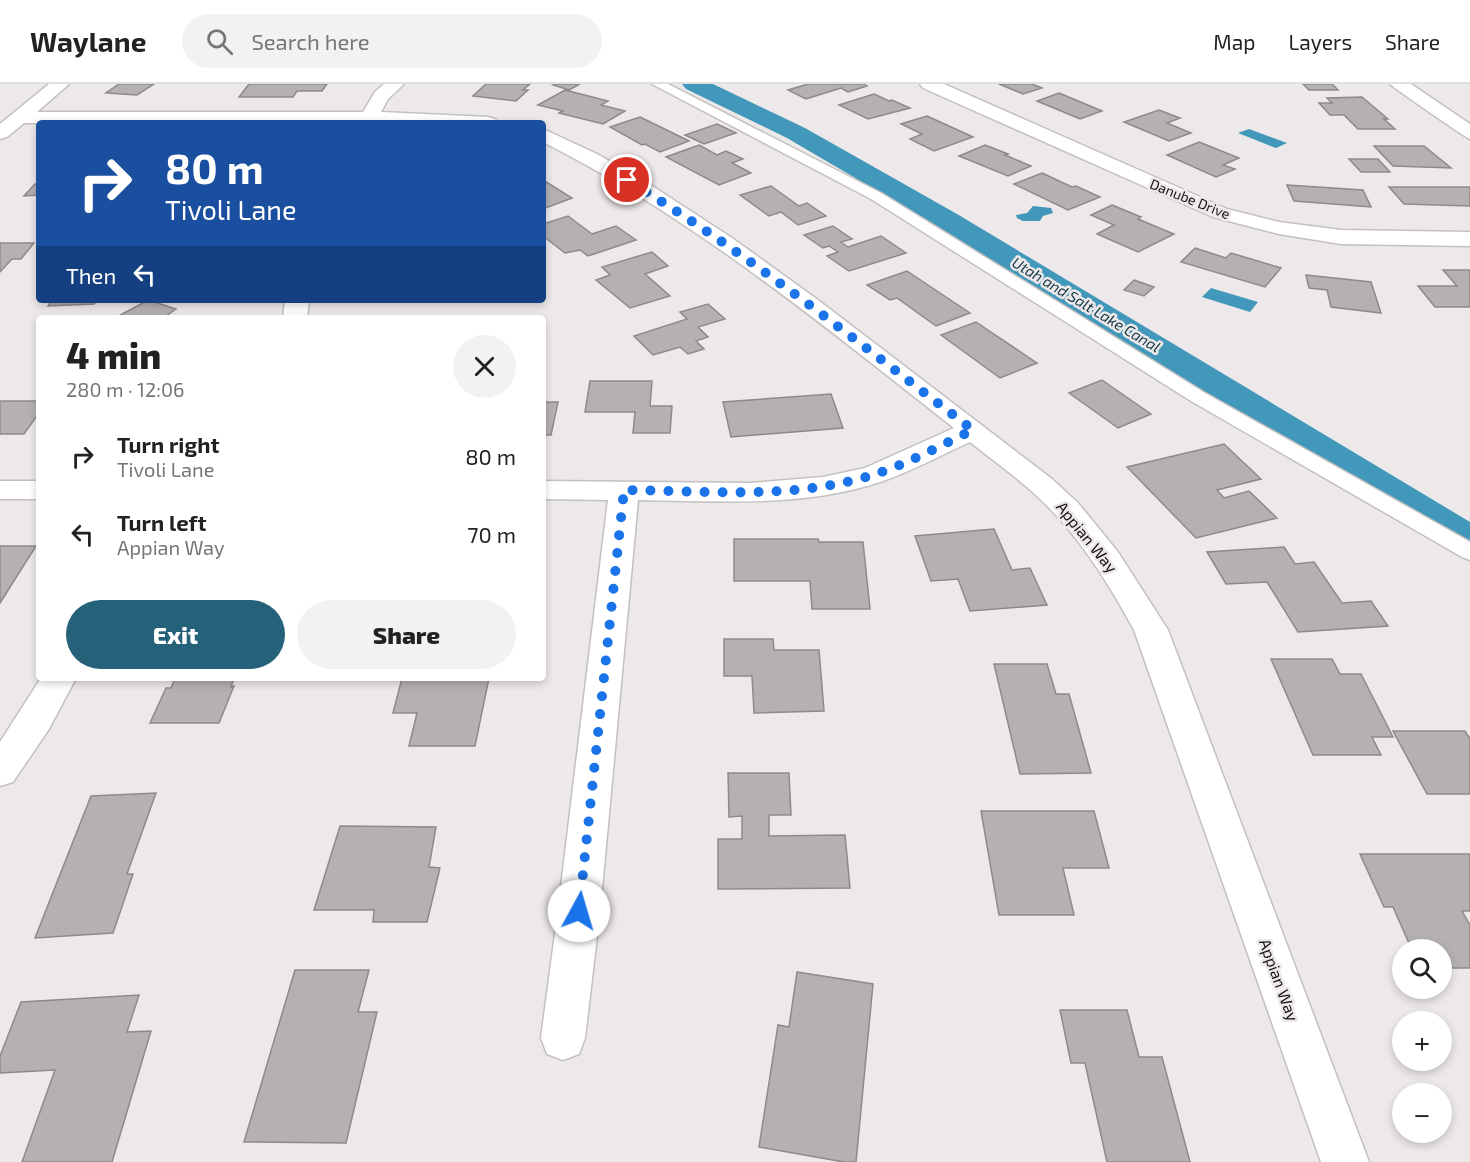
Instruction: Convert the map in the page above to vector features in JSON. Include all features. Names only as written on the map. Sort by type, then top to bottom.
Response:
[{"type":"street","points":[[0,133],[60,84]]},
{"type":"street","points":[[369,117],[381,96],[394,84]]},
{"type":"street","name":"Danube Drive","points":[[929,84],[1190,202],[1230,216],[1279,228],[1341,237],[1470,239]]},
{"type":"street","points":[[1399,84],[1448,115],[1470,133]]},
{"type":"street","points":[[17,117],[369,117],[461,120]]},
{"type":"street","name":"Appian Way","points":[[546,136],[575,150],[693,221],[768,274],[973,430],[1052,494],[1092,537],[1127,586],[1150,630],[1345,1162]]},
{"type":"street","points":[[546,490],[751,492],[823,486],[873,474],[973,430]]},
{"type":"street","points":[[0,490],[36,490]]},
{"type":"street","points":[[563,1038],[579,911],[624,490]]},
{"type":"street","points":[[0,771],[36,719],[57,681]]},
{"type":"lane","points":[[658,84],[876,196],[1198,397],[1470,552]]},
{"type":"water","points":[[1249,129],[1287,143],[1276,148],[1238,133]]},
{"type":"water","points":[[1033,206],[1051,208],[1053,213],[1043,216],[1040,221],[1023,221],[1017,218],[1016,215],[1027,213]]},
{"type":"water","points":[[1211,288],[1258,302],[1250,312],[1202,297]]},
{"type":"building","points":[[119,84],[154,84],[137,95],[106,93]]},
{"type":"building","points":[[249,84],[327,84],[322,91],[297,91],[293,97],[239,97]]},
{"type":"building","points":[[486,84],[530,84],[523,90],[528,90],[516,101],[473,96]]},
{"type":"building","points":[[580,84],[569,90],[553,85]]},
{"type":"building","points":[[808,84],[864,84],[867,86],[848,92],[841,88],[806,99],[788,90]]},
{"type":"building","points":[[999,84],[1032,84],[1042,88],[1023,94]]},
{"type":"building","points":[[1303,84],[1332,84],[1338,90],[1309,90]]},
{"type":"building","points":[[565,90],[608,101],[601,105],[625,111],[603,124],[538,105]]},
{"type":"building","points":[[1059,93],[1102,111],[1080,119],[1037,101]]},
{"type":"building","points":[[874,94],[910,108],[868,119],[839,105]]},
{"type":"building","points":[[1362,97],[1388,119],[1384,119],[1395,129],[1358,129],[1344,115],[1330,115],[1319,103],[1332,103],[1327,98]]},
{"type":"building","points":[[1159,110],[1180,118],[1167,123],[1191,133],[1169,141],[1124,122]]},
{"type":"building","points":[[927,116],[973,137],[934,151],[910,139],[922,134],[901,124]]},
{"type":"building","points":[[640,117],[689,141],[660,152],[610,127]]},
{"type":"building","points":[[717,124],[736,133],[704,144],[685,135]]},
{"type":"building","points":[[1199,142],[1239,158],[1223,165],[1235,169],[1216,177],[1167,155]]},
{"type":"building","points":[[699,145],[717,155],[726,151],[743,159],[732,163],[751,173],[719,185],[666,157]]},
{"type":"building","points":[[985,145],[1031,166],[1008,176],[959,156]]},
{"type":"building","points":[[1374,146],[1424,146],[1451,168],[1393,166]]},
{"type":"building","points":[[1349,159],[1378,159],[1390,172],[1361,172]]},
{"type":"building","points":[[1042,173],[1100,197],[1068,210],[1014,184]]},
{"type":"building","points":[[546,182],[572,198],[546,208]]},
{"type":"building","points":[[35,184],[36,184],[36,195],[24,196]]},
{"type":"building","points":[[1287,185],[1363,190],[1371,207],[1294,201]]},
{"type":"building","points":[[771,186],[799,206],[807,203],[826,216],[798,225],[781,212],[769,216],[740,195]]},
{"type":"building","points":[[1389,187],[1470,187],[1470,206],[1404,204]]},
{"type":"building","points":[[1112,205],[1174,234],[1138,252],[1097,234],[1114,225],[1091,215]]},
{"type":"building","points":[[568,216],[592,234],[616,226],[636,240],[588,256],[580,250],[565,253],[546,238],[546,223]]},
{"type":"building","points":[[833,226],[852,239],[841,242],[848,247],[881,236],[906,253],[849,271],[827,256],[838,252],[829,246],[823,248],[804,235]]},
{"type":"building","points":[[0,243],[34,243],[21,259],[12,259],[0,272]]},
{"type":"building","points":[[1195,248],[1226,258],[1231,253],[1281,268],[1265,287],[1181,262]]},
{"type":"building","points":[[652,252],[668,266],[645,274],[670,296],[630,308],[596,280],[610,275],[602,267]]},
{"type":"building","points":[[1443,270],[1470,270],[1470,307],[1435,307],[1418,286],[1457,286]]},
{"type":"building","points":[[907,271],[970,313],[936,326],[897,298],[890,300],[867,285]]},
{"type":"building","points":[[1306,275],[1371,282],[1381,313],[1331,307],[1327,290],[1309,288]]},
{"type":"building","points":[[1134,280],[1154,287],[1144,296],[1124,290]]},
{"type":"building","points":[[50,303],[95,303],[94,304],[48,306]]},
{"type":"building","points":[[142,303],[157,303],[176,309],[167,315],[120,315]]},
{"type":"building","points":[[708,304],[725,319],[698,327],[708,337],[696,341],[704,349],[688,354],[680,347],[653,355],[634,336],[687,319],[680,312]]},
{"type":"building","points":[[976,322],[1037,363],[1000,378],[941,335]]},
{"type":"building","points":[[1102,380],[1151,414],[1118,428],[1069,393]]},
{"type":"building","points":[[590,381],[652,381],[650,406],[672,406],[670,433],[633,433],[635,412],[585,412]]},
{"type":"building","points":[[831,394],[843,428],[731,437],[723,402]]},
{"type":"building","points":[[0,401],[36,401],[36,417],[24,434],[0,434]]},
{"type":"building","points":[[546,402],[558,402],[551,435],[546,435]]},
{"type":"building","points":[[1224,444],[1261,479],[1217,490],[1224,498],[1249,491],[1277,518],[1196,538],[1127,467]]},
{"type":"building","points":[[994,529],[1012,570],[1030,568],[1047,605],[970,611],[958,579],[931,581],[915,536]]},
{"type":"building","points":[[734,539],[818,539],[819,542],[863,542],[870,609],[812,609],[810,581],[734,581]]},
{"type":"building","points":[[0,546],[36,546],[0,603]]},
{"type":"building","points":[[1284,547],[1295,564],[1314,562],[1342,603],[1371,601],[1388,626],[1298,632],[1267,582],[1226,584],[1207,552]]},
{"type":"building","points":[[724,639],[773,639],[774,650],[819,650],[824,711],[754,713],[752,676],[724,676]]},
{"type":"building","points":[[1271,659],[1332,659],[1340,674],[1361,674],[1393,737],[1372,737],[1381,755],[1313,755]]},
{"type":"building","points":[[994,664],[1047,664],[1056,694],[1069,694],[1091,773],[1020,774]]},
{"type":"building","points":[[174,681],[233,681],[231,687],[234,686],[219,723],[150,723],[166,688],[171,688]]},
{"type":"building","points":[[401,681],[488,681],[475,746],[409,746],[417,713],[393,713]]},
{"type":"building","points":[[1393,731],[1465,731],[1470,739],[1470,794],[1427,794]]},
{"type":"building","points":[[728,773],[789,773],[791,815],[769,815],[769,836],[845,835],[850,888],[718,889],[718,839],[742,839],[742,816],[729,817]]},
{"type":"building","points":[[156,793],[127,874],[133,874],[113,933],[35,938],[91,796]]},
{"type":"building","points":[[981,811],[1094,811],[1109,868],[1063,868],[1074,915],[999,915]]},
{"type":"building","points":[[340,826],[436,827],[429,867],[440,868],[427,922],[373,922],[374,910],[314,910]]},
{"type":"building","points":[[1360,854],[1470,854],[1470,911],[1462,911],[1470,925],[1470,968],[1452,968],[1452,939],[1407,939],[1393,907],[1384,907]]},
{"type":"building","points":[[295,970],[369,970],[358,1012],[377,1012],[346,1143],[244,1142]]},
{"type":"building","points":[[797,972],[873,984],[856,1162],[844,1162],[759,1147],[778,1025],[789,1027]]},
{"type":"building","points":[[139,995],[127,1032],[151,1031],[112,1162],[22,1162],[55,1070],[0,1073],[0,1056],[21,1002]]},
{"type":"building","points":[[1060,1010],[1127,1010],[1139,1057],[1162,1057],[1190,1162],[1107,1162],[1085,1063],[1071,1063]]},
{"type":"waterway","name":"Utah and Salt Lake Canal","points":[[694,84],[796,133],[947,220],[1470,541]]},
{"type":"route","points":[[579,911],[624,490],[751,492],[785,491],[823,486],[873,474],[973,430],[739,253],[684,215],[627,180]]}]
